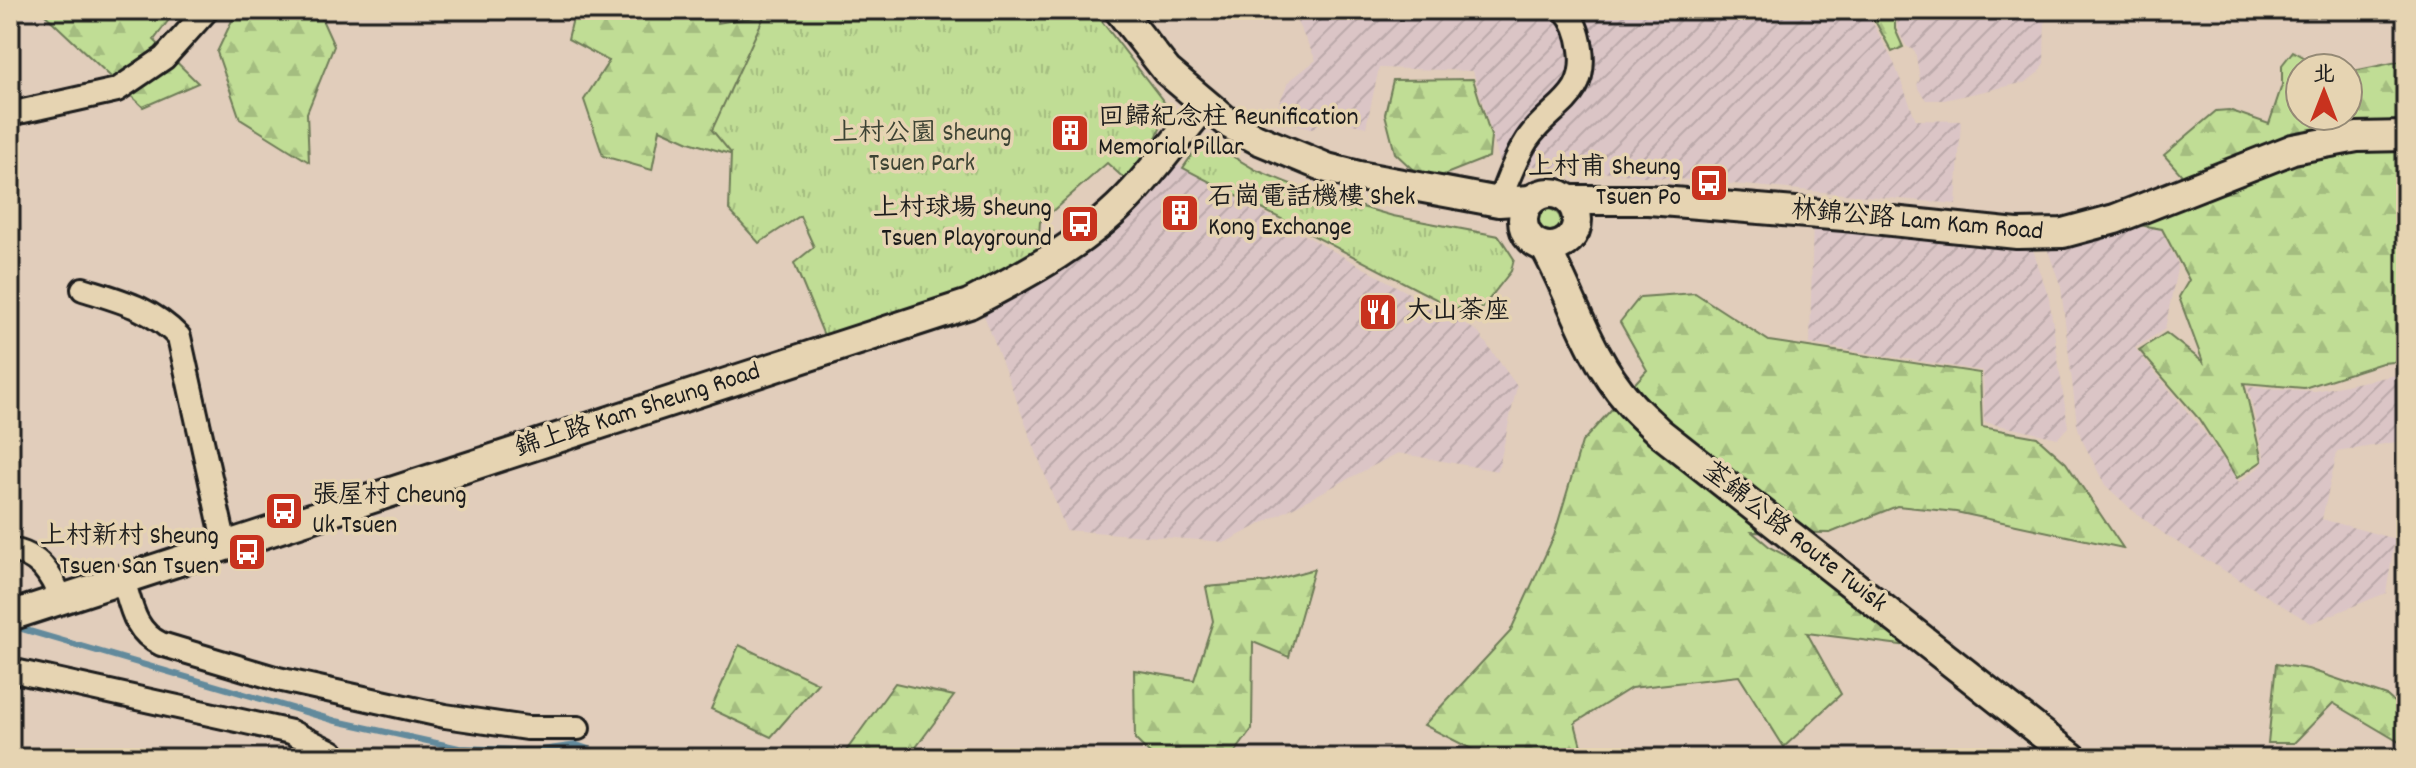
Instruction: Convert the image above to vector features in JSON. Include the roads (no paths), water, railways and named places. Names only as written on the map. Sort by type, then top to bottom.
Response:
[{"type":"main road","points":[[1119,10],[1167,71],[1231,125],[1257,139],[1327,168],[1517,207],[1543,193],[1557,193],[1573,206],[1575,230],[1554,245],[1533,242],[1522,225],[1517,207]]},
{"type":"main road","name":"錦上路 Kam Sheung Road","points":[[36,608],[969,304],[1029,273],[1088,232],[1134,191],[1205,105]]},
{"type":"main road","name":"林錦公路 Lam Kam Road","points":[[1573,206],[1649,200],[2017,234],[2063,233],[2115,219],[2293,149],[2357,137],[2406,136]]},
{"type":"main road","name":"荃錦公路 Route Twisk","points":[[1554,245],[1562,278],[1593,349],[1627,401],[1659,432],[2073,758]]},
{"type":"street","points":[[10,114],[117,90],[164,58],[207,10]]},
{"type":"street","points":[[1517,207],[1508,176],[1526,141],[1574,92],[1580,78],[1582,61],[1579,41],[1574,22],[1565,10]]},
{"type":"street","points":[[83,289],[145,310],[164,321],[179,337],[225,545]]},
{"type":"street","points":[[10,550],[41,564],[53,579],[36,608]]},
{"type":"street","points":[[123,579],[139,628],[161,644],[278,679],[445,716],[527,728],[578,728]]},
{"type":"street","points":[[10,670],[291,732],[332,752],[332,758]]},
{"type":"waterway","points":[[12,626],[336,721],[459,748],[535,751],[577,745],[613,758]]},
{"type":"place","name":"回歸紀念柱 Reunification Memorial Pillar","points":[[1070,133]]},
{"type":"place","name":"上村甫 Sheung Tsuen Po","points":[[1709,183]]},
{"type":"place","name":"石崗電話機樓 Shek Kong Exchange","points":[[1180,213]]},
{"type":"place","name":"上村球場 Sheung Tsuen Playground","points":[[1080,224]]},
{"type":"place","name":"大山荼座","points":[[1378,312]]},
{"type":"place","name":"張屋村 Cheung Uk Tsuen","points":[[284,511]]},
{"type":"place","name":"上村新村 Sheung Tsuen San Tsuen","points":[[247,552]]},
{"type":"park label","name":"上村公園 Sheung Tsuen Park","points":[[922,149]]}]
